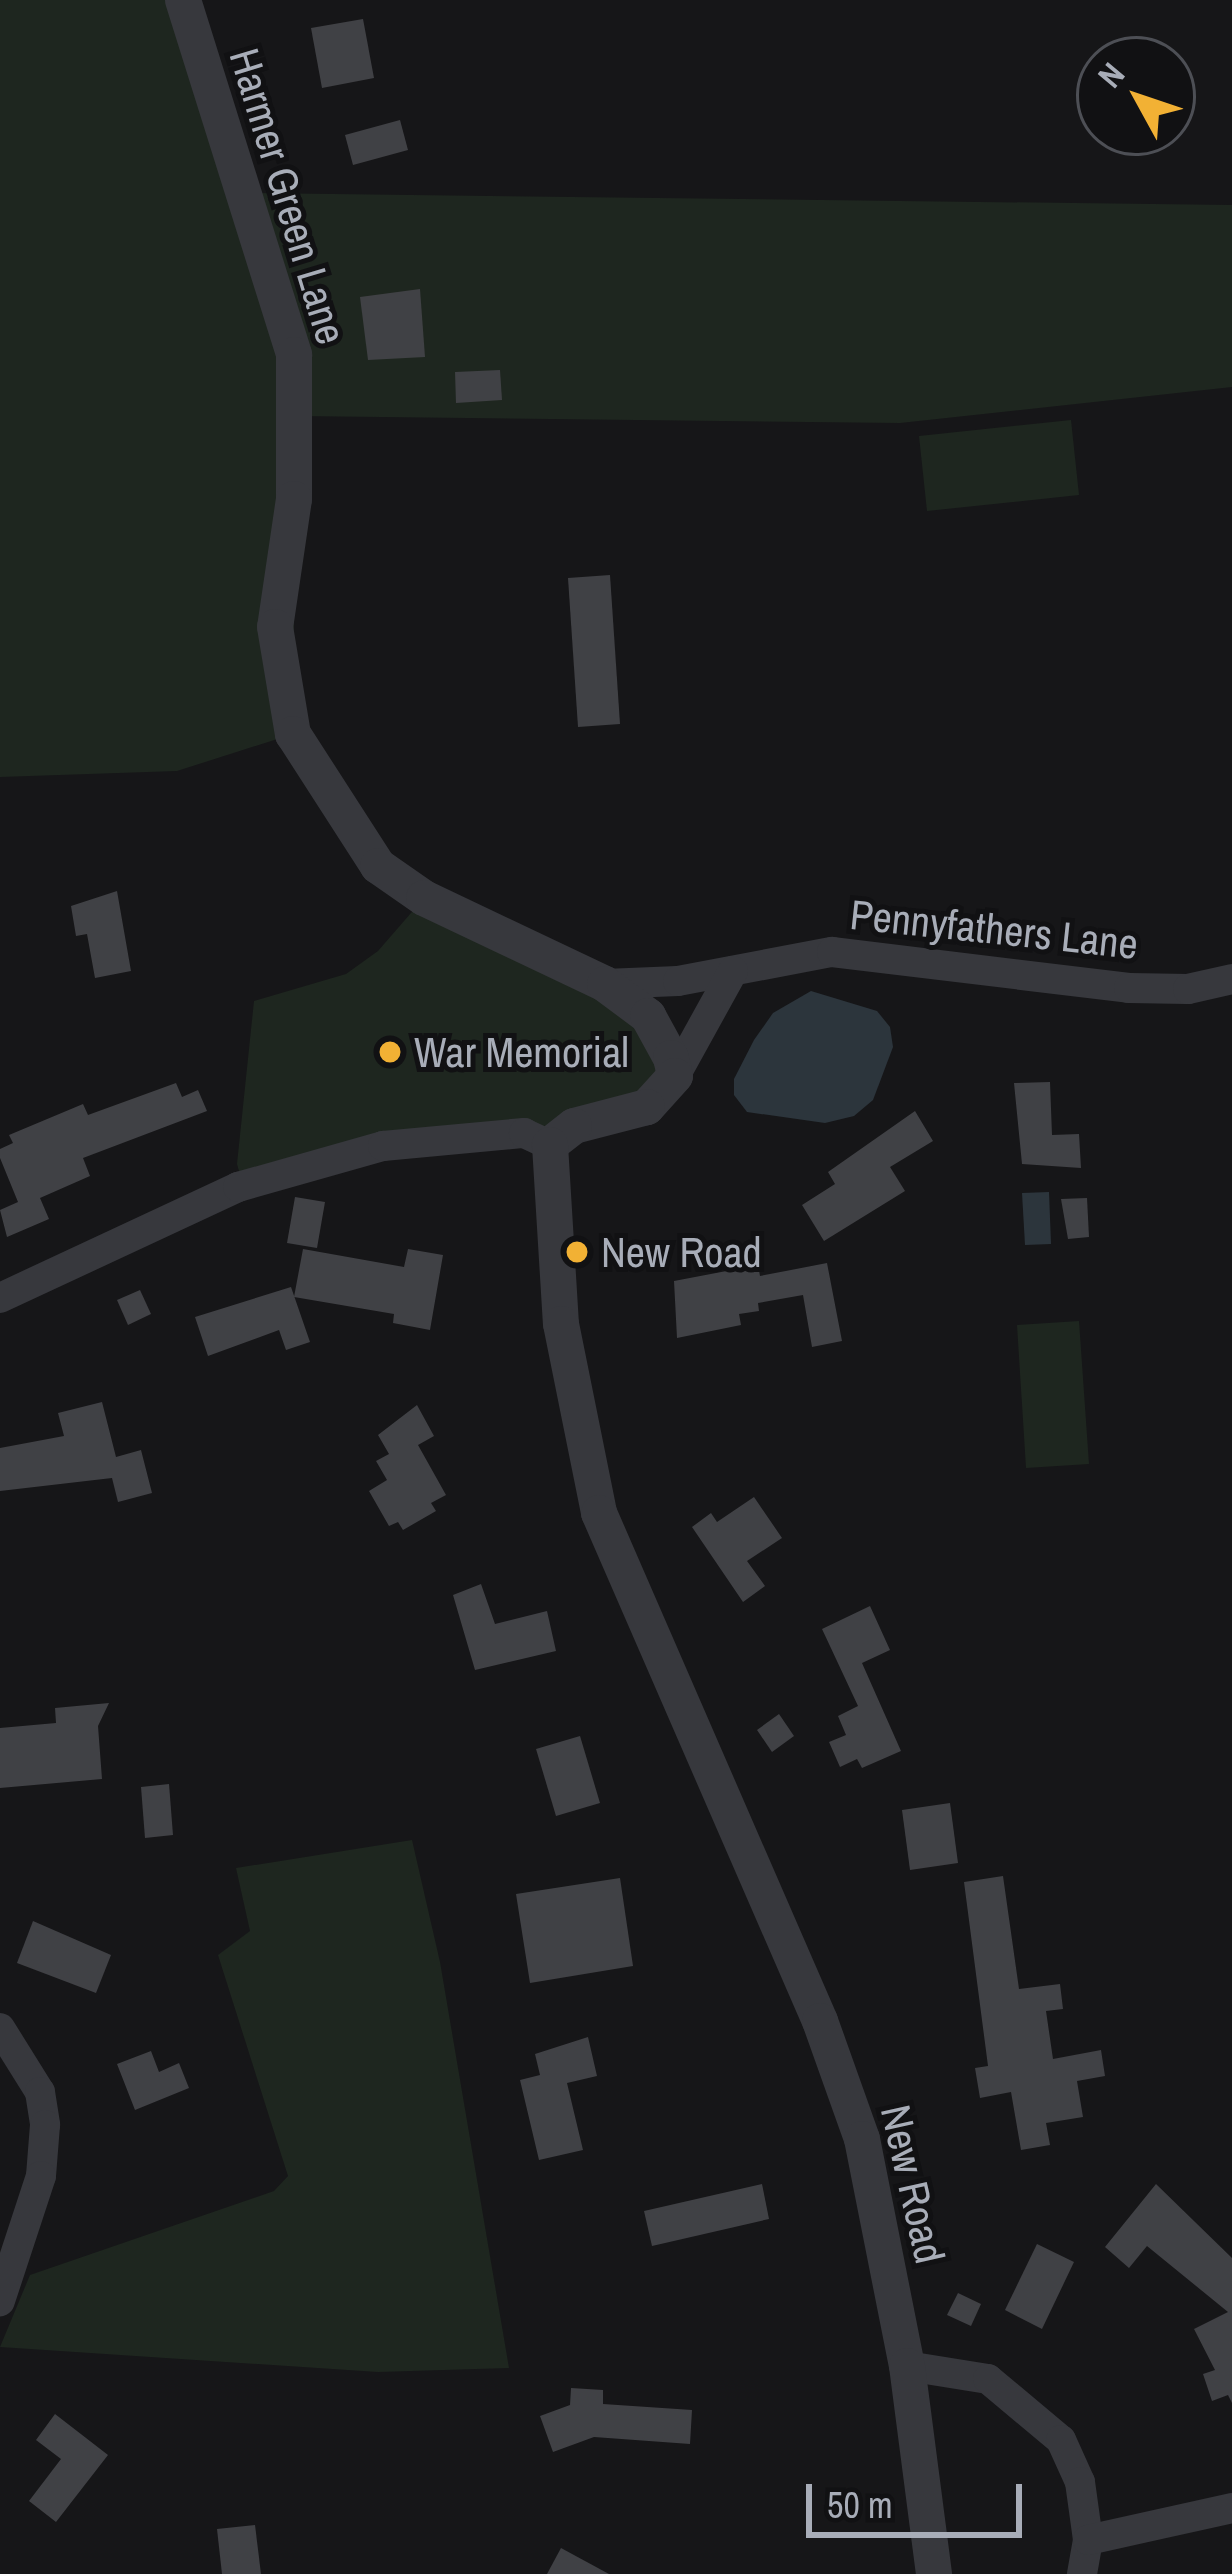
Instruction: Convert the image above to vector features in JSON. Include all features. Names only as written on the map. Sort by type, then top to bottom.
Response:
[{"type":"street","name":"Harmer Green Lane","points":[[183,0],[294,355],[294,499],[275,627],[293,734],[378,866],[424,898],[605,984],[648,1016],[675,1076]]},
{"type":"street","name":"Pennyfathers Lane","points":[[605,984],[733,970],[832,952],[1130,988],[1189,989],[1232,979]]},
{"type":"street","points":[[0,1298],[238,1187],[383,1146],[524,1133],[550,1145],[574,1126],[646,1107],[675,1076],[733,970]]},
{"type":"street","name":"New Road","points":[[550,1145],[561,1324],[599,1513],[820,2020],[862,2139],[907,2366],[934,2574]]},
{"type":"street","points":[[0,2028],[40,2092],[45,2125],[36,2196],[0,2301]]},
{"type":"street","points":[[907,2366],[988,2379],[1061,2440],[1080,2482],[1088,2540],[1082,2574]]},
{"type":"street","points":[[1088,2540],[1232,2508]]},
{"type":"shaded area","points":[[0,0],[183,0],[250,193],[1232,205],[1232,387],[900,423],[296,416],[293,734],[177,771],[0,777]]},
{"type":"shaded area","points":[[1071,420],[1079,495],[927,511],[919,436]]},
{"type":"shaded area","points":[[424,898],[648,1016],[666,1092],[524,1133],[243,1185],[237,1164],[254,1001],[346,974],[378,951]]},
{"type":"shaded area","points":[[811,991],[877,1011],[890,1027],[893,1047],[873,1100],[854,1116],[825,1123],[747,1112],[734,1095],[734,1079],[754,1040],[773,1013]]},
{"type":"shaded area","points":[[1049,1192],[1051,1244],[1025,1245],[1022,1193]]},
{"type":"shaded area","points":[[1079,1321],[1089,1464],[1026,1468],[1017,1325]]},
{"type":"shaded area","points":[[412,1840],[440,1962],[509,2368],[378,2372],[0,2347],[30,2275],[274,2191],[288,2176],[218,1955],[250,1931],[236,1868]]},
{"type":"building","points":[[363,19],[374,78],[322,88],[311,28]]},
{"type":"building","points":[[400,120],[408,150],[353,165],[345,135]]},
{"type":"building","points":[[420,289],[425,357],[368,360],[360,297]]},
{"type":"building","points":[[500,370],[502,400],[456,403],[455,372]]},
{"type":"building","points":[[610,575],[620,724],[578,727],[568,578]]},
{"type":"building","points":[[117,891],[131,971],[95,978],[87,934],[76,936],[71,906]]},
{"type":"building","points":[[1050,1082],[1052,1135],[1079,1134],[1081,1168],[1022,1164],[1014,1083]]},
{"type":"building","points":[[176,1083],[182,1097],[198,1090],[207,1111],[83,1158],[90,1176],[40,1198],[49,1219],[7,1237],[0,1210],[18,1202],[0,1158],[0,1149],[13,1143],[9,1135],[83,1104],[88,1115]]},
{"type":"building","points":[[915,1111],[933,1141],[890,1167],[905,1191],[824,1241],[802,1205],[835,1184],[828,1172]]},
{"type":"building","points":[[295,1197],[325,1202],[317,1248],[287,1243]]},
{"type":"building","points":[[1087,1198],[1089,1237],[1068,1239],[1061,1199]]},
{"type":"building","points":[[303,1249],[404,1267],[408,1249],[443,1255],[430,1330],[393,1323],[394,1314],[294,1297]]},
{"type":"building","points":[[827,1263],[842,1341],[812,1347],[803,1295],[758,1303],[759,1311],[739,1314],[741,1325],[677,1338],[674,1281],[758,1265],[760,1276]]},
{"type":"building","points":[[291,1287],[310,1342],[286,1350],[279,1330],[208,1356],[195,1317]]},
{"type":"building","points":[[140,1290],[151,1314],[128,1325],[117,1300]]},
{"type":"building","points":[[102,1402],[116,1457],[141,1450],[152,1493],[118,1502],[112,1478],[0,1491],[0,1448],[64,1436],[58,1413]]},
{"type":"building","points":[[417,1405],[434,1436],[418,1445],[446,1495],[431,1503],[436,1511],[403,1530],[398,1522],[389,1526],[369,1491],[387,1480],[376,1461],[389,1454],[378,1435]]},
{"type":"building","points":[[754,1497],[782,1538],[747,1561],[765,1586],[743,1602],[692,1527],[711,1513],[717,1522]]},
{"type":"building","points":[[481,1584],[495,1624],[547,1611],[556,1651],[475,1670],[453,1595]]},
{"type":"building","points":[[870,1606],[890,1650],[862,1663],[901,1751],[862,1768],[857,1759],[840,1767],[829,1742],[846,1735],[838,1716],[858,1706],[822,1629]]},
{"type":"building","points":[[109,1703],[98,1726],[102,1779],[0,1788],[0,1728],[56,1723],[55,1708]]},
{"type":"building","points":[[779,1714],[794,1736],[772,1752],[757,1730]]},
{"type":"building","points":[[580,1736],[600,1803],[556,1816],[536,1749]]},
{"type":"building","points":[[169,1784],[173,1835],[145,1838],[141,1787]]},
{"type":"building","points":[[950,1803],[958,1863],[910,1870],[902,1810]]},
{"type":"building","points":[[1003,1876],[1019,1989],[1060,1984],[1063,2009],[1046,2011],[1053,2059],[1101,2050],[1105,2076],[1077,2081],[1083,2117],[1046,2123],[1050,2145],[1021,2150],[1011,2092],[980,2098],[975,2068],[988,2066],[964,1882]]},
{"type":"building","points":[[620,1878],[633,1966],[530,1983],[516,1894]]},
{"type":"building","points":[[33,1921],[111,1955],[96,1993],[17,1963]]},
{"type":"building","points":[[588,2037],[597,2076],[567,2083],[583,2150],[539,2160],[520,2080],[540,2075],[535,2054]]},
{"type":"building","points":[[151,2051],[159,2072],[179,2063],[189,2088],[135,2110],[117,2064]]},
{"type":"building","points":[[762,2184],[769,2219],[652,2246],[644,2211]]},
{"type":"building","points":[[1156,2184],[1232,2258],[1232,2403],[1228,2395],[1212,2401],[1203,2374],[1215,2370],[1194,2329],[1228,2312],[1147,2246],[1129,2268],[1105,2247]]},
{"type":"building","points":[[1037,2244],[1074,2262],[1042,2329],[1005,2310]]},
{"type":"building","points":[[958,2293],[981,2304],[971,2326],[947,2315]]},
{"type":"building","points":[[571,2388],[603,2390],[603,2404],[692,2410],[690,2444],[594,2437],[553,2452],[540,2416],[570,2405]]},
{"type":"building","points":[[55,2414],[108,2455],[56,2522],[29,2501],[61,2459],[36,2440]]},
{"type":"building","points":[[255,2525],[261,2574],[222,2574],[217,2529]]},
{"type":"building","points":[[561,2548],[609,2574],[547,2574]]},
{"type":"place","name":"War Memorial","points":[[390,1052]]},
{"type":"place","name":"New Road","points":[[577,1252]]}]
